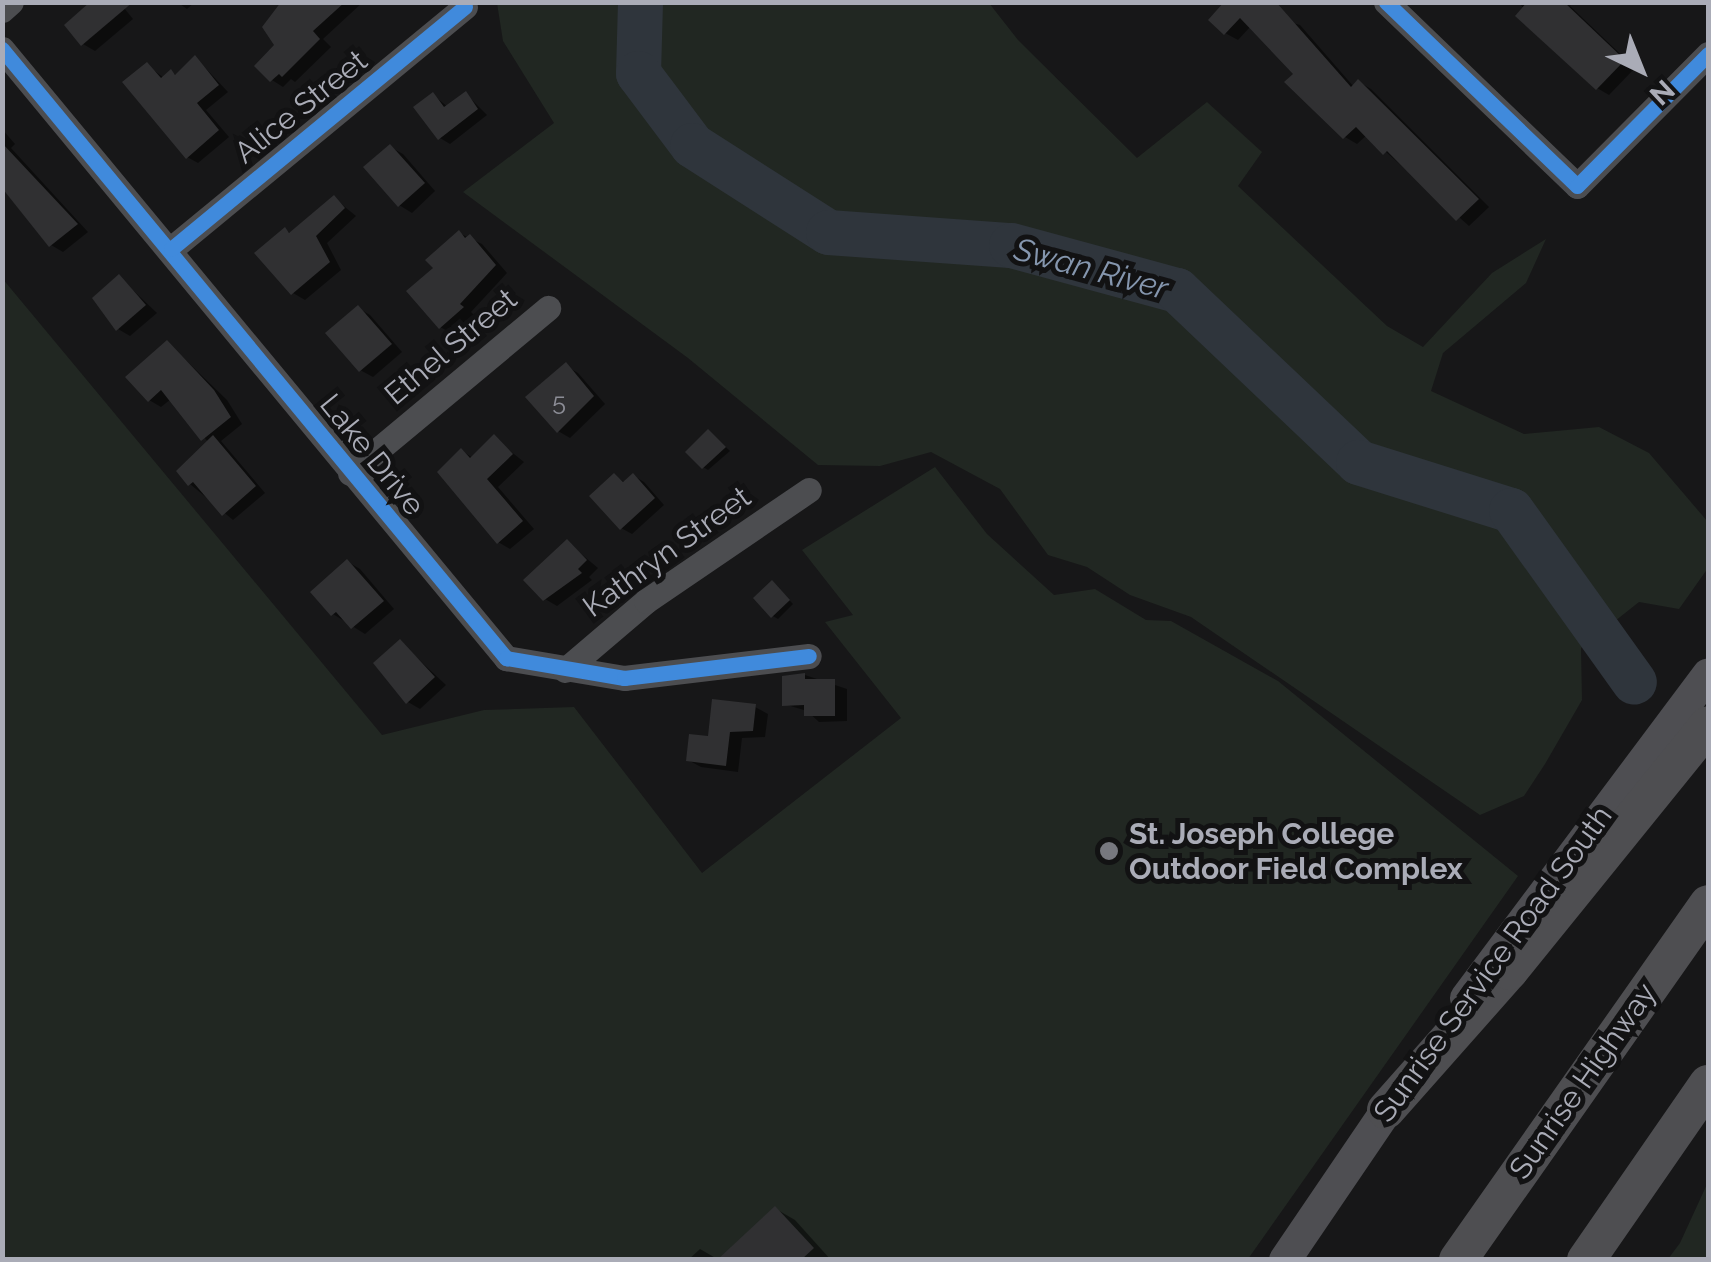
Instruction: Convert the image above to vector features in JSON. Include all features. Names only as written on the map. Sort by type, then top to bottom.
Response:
[{"type":"highway","points":[[1386,1110],[1510,970],[1708,726]]},
{"type":"highway","name":"Sunrise Highway","points":[[1458,1260],[1708,904]]},
{"type":"highway","points":[[1586,1260],[1708,1084]]},
{"type":"main road","name":"Sunrise Service Road South","points":[[1285,1260],[1552,877],[1708,674]]},
{"type":"street","points":[[2,10],[11,2]]},
{"type":"street","points":[[1386,2],[1577,186],[1708,54]]},
{"type":"street","name":"Alice Street","points":[[171,248],[465,8]]},
{"type":"street","name":"Lake Drive","points":[[2,49],[171,248],[350,474],[506,658],[624,678],[809,656]]},
{"type":"street","name":"Ethel Street","points":[[350,474],[548,308]]},
{"type":"street","name":"Kathryn Street","points":[[565,670],[646,601],[810,490]]},
{"type":"shaded area","points":[[497,3],[989,3],[1018,40],[1137,158],[1207,102],[1262,152],[1238,186],[1387,326],[1423,347],[1492,273],[1546,239],[1526,283],[1443,353],[1431,391],[1524,434],[1599,427],[1649,453],[1708,522],[1708,568],[1679,609],[1639,602],[1581,648],[1582,700],[1545,764],[1524,796],[1480,815],[1191,617],[1130,595],[1087,567],[1048,555],[1000,489],[931,452],[880,466],[818,465],[688,358],[463,192],[554,123],[503,41]]},
{"type":"shaded area","name":"St. Joseph College Outdoor Field Complex","points":[[2,278],[382,735],[484,710],[574,707],[702,873],[901,718],[825,622],[853,615],[802,550],[935,467],[987,534],[1054,595],[1095,589],[1146,620],[1171,621],[1278,681],[1518,876],[1248,1259],[3,1259]]},
{"type":"shaded area","points":[[1708,1182],[1708,1259],[1668,1259],[1680,1243]]},
{"type":"building","points":[[90,2],[133,2],[81,46],[64,25]]},
{"type":"building","points":[[281,2],[345,2],[313,31],[320,39],[282,77],[279,74],[270,82],[254,66],[274,45],[262,27]]},
{"type":"building","points":[[1224,2],[1276,2],[1351,87],[1358,79],[1479,199],[1456,221],[1387,151],[1383,155],[1356,127],[1343,139],[1284,82],[1293,74],[1240,18],[1224,35],[1208,20]]},
{"type":"building","points":[[1527,2],[1564,2],[1625,60],[1596,90],[1515,16]]},
{"type":"building","points":[[195,55],[219,85],[197,103],[219,130],[186,159],[122,82],[147,62],[161,78],[171,69],[175,75]]},
{"type":"building","points":[[466,91],[478,109],[438,140],[413,107],[433,92],[444,107]]},
{"type":"building","points":[[2,143],[78,224],[49,247],[2,188]]},
{"type":"building","points":[[390,144],[425,183],[398,207],[363,167]]},
{"type":"building","points":[[334,195],[345,208],[316,236],[330,262],[291,295],[254,253],[285,227],[289,233]]},
{"type":"building","points":[[459,230],[465,238],[470,234],[496,265],[460,304],[464,307],[439,329],[406,291],[433,268],[425,260]]},
{"type":"building","points":[[119,274],[146,305],[116,331],[92,298]]},
{"type":"building","points":[[358,305],[392,344],[359,372],[325,333]]},
{"type":"building","points":[[167,340],[214,390],[231,417],[201,441],[161,390],[148,402],[125,377]]},
{"type":"building","points":[[566,362],[594,396],[557,433],[525,397]]},
{"type":"building","points":[[708,429],[726,447],[702,469],[685,452]]},
{"type":"building","points":[[494,434],[513,454],[487,479],[523,521],[497,544],[437,472],[461,448],[470,458]]},
{"type":"building","points":[[213,435],[256,486],[222,516],[193,482],[188,486],[176,471]]},
{"type":"building","points":[[614,473],[623,482],[633,473],[655,498],[620,530],[589,496]]},
{"type":"building","points":[[567,539],[587,560],[578,569],[582,573],[543,601],[523,580]]},
{"type":"building","points":[[347,559],[384,601],[351,629],[336,612],[331,616],[310,592]]},
{"type":"building","points":[[772,580],[790,600],[771,618],[753,598]]},
{"type":"building","points":[[400,639],[435,677],[406,704],[373,663]]},
{"type":"building","points":[[805,673],[805,679],[835,679],[835,716],[804,716],[804,705],[782,706],[782,676]]},
{"type":"building","points":[[712,699],[756,704],[753,731],[730,732],[726,766],[686,761],[689,734],[708,736]]},
{"type":"building","points":[[775,1206],[814,1248],[801,1260],[717,1260]]},
{"type":"waterway","name":"Swan River","points":[[640,2],[638,73],[692,145],[828,232],[1011,245],[1177,290],[1358,462],[1511,510],[1634,682]]},
{"type":"cycle path","points":[[1386,2],[1577,186],[1708,54]]},
{"type":"cycle path","points":[[171,249],[465,7]]},
{"type":"cycle path","points":[[2,49],[506,658],[624,678],[809,656]]},
{"type":"place","name":"St. Joseph College Outdoor Field Complex","points":[[1109,851]]}]
